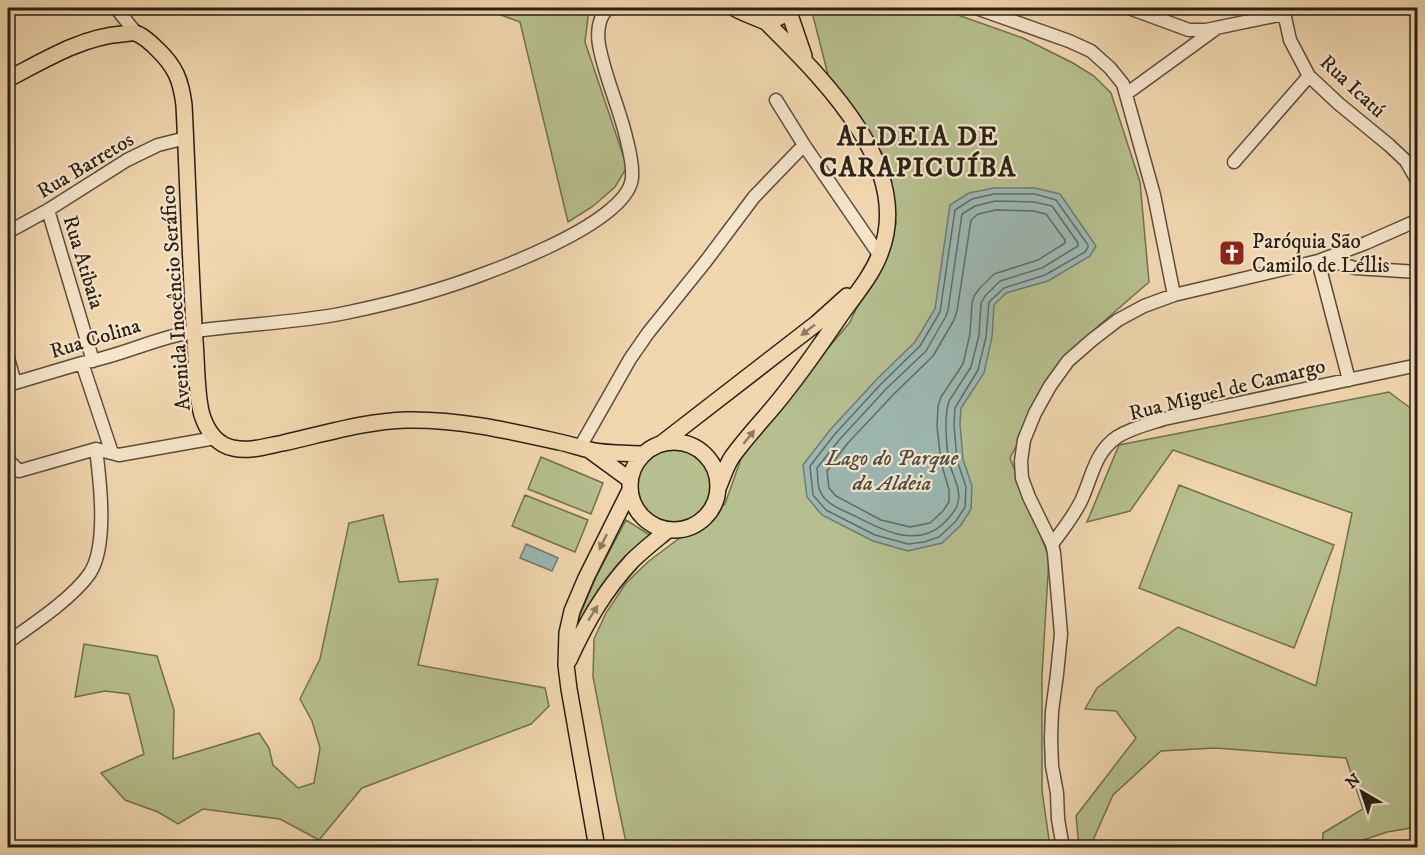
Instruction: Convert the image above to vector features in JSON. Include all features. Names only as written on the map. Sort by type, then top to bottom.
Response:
[{"type":"main road","points":[[585,448],[630,485],[632,501],[646,521],[668,530],[690,528],[700,522],[710,512],[716,500],[719,486],[731,459],[788,389],[868,278],[880,256],[888,220],[886,192],[871,148],[860,130],[806,62],[766,22],[734,8]]},
{"type":"main road","points":[[766,22],[790,10],[806,62]]},
{"type":"main road","points":[[8,79],[82,42],[108,35],[136,33]]},
{"type":"main road","name":"Avenida Inocêncio Seráfico","points":[[136,33],[151,43],[165,57],[182,85],[199,401],[202,416],[215,438]]},
{"type":"main road","points":[[597,848],[573,716],[566,665],[567,633],[572,611],[630,485],[635,466],[644,454],[817,323],[868,278]]},
{"type":"main road","points":[[215,438],[234,449],[246,449],[266,447],[378,422],[440,421],[481,426],[585,448],[644,454]]},
{"type":"main road","points":[[660,444],[681,443],[700,450],[717,472],[719,486]]},
{"type":"main road","points":[[566,665],[588,620],[607,591],[633,561],[668,530]]},
{"type":"street","points":[[116,8],[136,33]]},
{"type":"street","name":"Rua Colina","points":[[11,384],[156,340],[195,331],[255,326],[343,313],[433,291],[539,251],[566,239],[592,223],[627,193],[632,181],[633,164],[599,44],[599,24],[605,11],[609,8]]},
{"type":"street","points":[[976,8],[1091,51],[1110,68],[1123,84],[1154,195],[1174,295]]},
{"type":"street","points":[[1129,8],[1189,30],[1206,30],[1284,11]]},
{"type":"street","points":[[1413,8],[1418,14]]},
{"type":"street","name":"Rua Icatú","points":[[1284,11],[1290,40],[1309,76],[1406,161],[1418,182]]},
{"type":"street","points":[[1126,94],[1218,27]]},
{"type":"street","points":[[1234,162],[1309,76]]},
{"type":"street","points":[[776,100],[880,256]]},
{"type":"street","name":"Rua Barretos","points":[[8,232],[48,210],[127,160],[158,145],[186,138]]},
{"type":"street","points":[[585,448],[630,359],[648,333],[754,197],[804,145]]},
{"type":"street","name":"Rua Atibaia","points":[[48,210],[112,453]]},
{"type":"street","points":[[1063,848],[1052,766],[1051,738],[1060,634],[1056,576],[1052,544],[1022,478],[1021,460],[1024,440],[1035,412],[1068,361],[1126,315],[1174,295],[1321,260],[1418,220]]},
{"type":"street","points":[[1321,260],[1355,268],[1418,272]]},
{"type":"street","points":[[1321,260],[1349,380]]},
{"type":"street","points":[[8,358],[11,384]]},
{"type":"street","name":"Rua Miguel de Camargo","points":[[1052,544],[1082,500],[1095,463],[1104,448],[1117,437],[1135,428],[1164,419],[1418,365]]},
{"type":"street","points":[[8,460],[20,471],[96,449],[119,455],[215,438]]},
{"type":"street","points":[[8,642],[57,606],[91,572],[100,536],[102,493],[96,449]]},
{"type":"green space","points":[[496,8],[591,8],[585,42],[627,167],[615,187],[592,207],[568,222],[520,22],[495,13]]},
{"type":"green space","points":[[811,8],[938,8],[1023,38],[1073,63],[1094,76],[1111,93],[1140,182],[1149,282],[1064,356],[1010,458],[1049,557],[1042,676],[1042,790],[1050,847],[627,847],[593,677],[594,639],[606,613],[626,583],[649,561],[725,504],[743,453],[850,322],[896,224],[889,163],[828,75]]},
{"type":"green space","points":[[1389,392],[1417,413],[1417,474],[1412,479],[1418,480],[1417,827],[1387,832],[1342,847],[1322,847],[1323,833],[1363,809],[1346,758],[1215,748],[1161,751],[1113,795],[1090,847],[1079,847],[1076,816],[1136,738],[1116,711],[1085,709],[1097,688],[1178,627],[1316,686],[1352,513],[1173,450],[1130,511],[1087,522],[1119,445]]},
{"type":"green space","points":[[675,448],[690,451],[702,459],[710,471],[713,486],[710,501],[702,513],[690,521],[675,524],[660,521],[648,513],[640,501],[637,486],[640,471],[648,459],[660,451]]},
{"type":"green space","points":[[541,457],[603,483],[591,514],[528,489]]},
{"type":"green space","points":[[1179,485],[1334,545],[1294,648],[1139,588]]},
{"type":"green space","points":[[525,495],[588,520],[575,552],[512,526]]},
{"type":"green space","points":[[383,515],[399,582],[438,579],[418,665],[545,688],[549,706],[531,724],[362,788],[319,840],[280,819],[203,809],[178,824],[158,812],[125,800],[101,773],[144,754],[129,694],[105,691],[75,697],[84,644],[157,656],[174,710],[173,759],[259,733],[269,748],[273,765],[298,788],[314,783],[320,748],[312,721],[300,699],[320,659],[349,523]]},
{"type":"green space","points":[[626,520],[653,537],[583,623],[578,620],[596,577]]},
{"type":"water","name":"Lago do Parque da Aldeia","points":[[994,188],[1035,188],[1060,194],[1096,246],[1090,256],[1048,281],[1006,293],[994,305],[992,337],[984,373],[961,408],[963,459],[972,486],[971,509],[961,525],[942,543],[908,551],[873,541],[822,515],[807,497],[803,465],[830,430],[915,342],[935,309],[950,205],[969,193]]},
{"type":"water","points":[[526,544],[558,558],[552,571],[520,558]]},
{"type":"place","name":"Paróquia São Camilo de Léllis","points":[[1232,253]]},
{"type":"district","name":"ALDEIA DE CARAPICUÍBA","points":[[918,152]]}]
